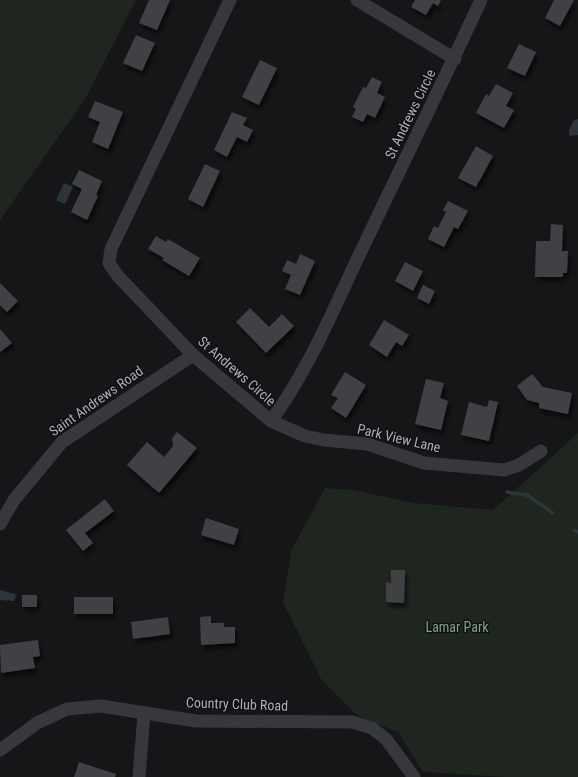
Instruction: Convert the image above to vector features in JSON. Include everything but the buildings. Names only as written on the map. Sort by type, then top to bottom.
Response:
[{"type":"street","name":"St Andrews Circle","points":[[230,0],[111,248],[109,263],[117,275],[193,355],[271,421],[286,401],[314,350],[455,59],[481,0]]},
{"type":"street","points":[[357,0],[455,59]]},
{"type":"street","name":"Saint Andrews Road","points":[[0,524],[14,500],[62,442],[193,355]]},
{"type":"street","name":"Park View Lane","points":[[271,421],[305,436],[324,440],[367,444],[424,463],[504,470],[520,465],[541,450]]},
{"type":"street","name":"Country Club Road","points":[[0,750],[37,724],[67,709],[101,706],[196,721],[352,722],[372,728],[386,739],[414,777]]},
{"type":"street","points":[[139,777],[144,713]]},
{"type":"green space","points":[[0,0],[136,0],[85,99],[0,220]]},
{"type":"green space","name":"Lamar Park","points":[[578,433],[578,777],[505,777],[423,772],[398,732],[358,716],[321,679],[283,602],[292,549],[325,488],[353,490],[414,503],[493,510]]},
{"type":"shaded area","points":[[578,119],[578,135],[569,136],[569,130],[574,120]]},
{"type":"shaded area","points":[[64,183],[73,187],[65,204],[56,200]]},
{"type":"shaded area","points":[[0,590],[15,594],[16,596],[14,601],[0,600]]},
{"type":"waterway","points":[[507,492],[527,495],[553,513]]},
{"type":"waterway","points":[[574,530],[578,532]]}]
